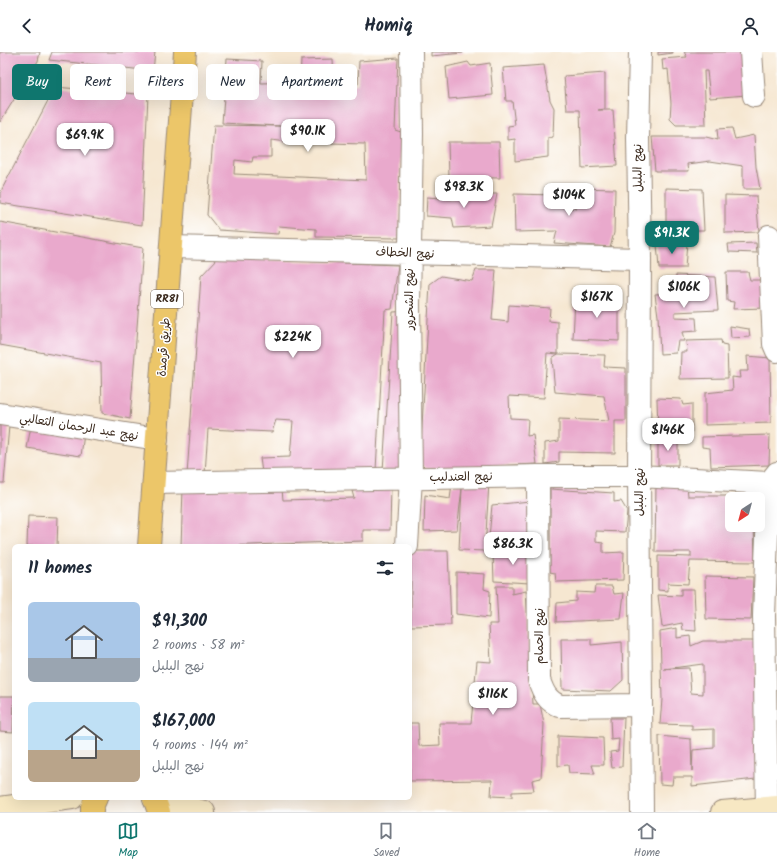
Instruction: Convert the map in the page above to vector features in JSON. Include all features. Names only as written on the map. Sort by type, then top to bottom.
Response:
[{"type":"main road","name":"طريق قرمدة","points":[[149,544],[158,439],[184,52]]},
{"type":"main road","points":[[0,808],[58,800]]},
{"type":"main road","points":[[92,812],[92,807],[95,800]]},
{"type":"main road","points":[[156,803],[204,812]]},
{"type":"main road","points":[[722,812],[770,809]]},
{"type":"street","name":"نهج الشحرور","points":[[407,544],[411,478],[409,253],[412,134],[410,52]]},
{"type":"street","name":"نهج البلبل","points":[[640,52],[638,138],[640,260],[640,705],[642,812]]},
{"type":"street","points":[[751,52],[754,96]]},
{"type":"street","points":[[769,236],[774,344],[777,351]]},
{"type":"street","name":"نهج الخطاف","points":[[170,247],[640,260]]},
{"type":"street","name":"نهج عبد الرحمان الثعالبي","points":[[0,414],[158,439]]},
{"type":"street","name":"نهج العندليب","points":[[154,483],[538,476],[773,478]]},
{"type":"street","name":"نهج الحمام","points":[[538,476],[539,680],[542,690],[553,703],[560,706],[640,705]]},
{"type":"street","points":[[770,809],[770,615],[773,478]]},
{"type":"building","points":[[0,52],[40,52],[36,64],[12,64],[12,100],[14,100],[0,122]]},
{"type":"building","points":[[52,52],[155,52],[154,64],[134,64],[134,69],[126,68],[126,64],[87,64],[49,60]]},
{"type":"building","points":[[431,52],[463,52],[463,53],[431,56]]},
{"type":"building","points":[[658,52],[673,52],[673,53],[658,55]]},
{"type":"building","points":[[684,52],[745,52],[746,95],[710,98],[707,71],[704,71],[706,125],[676,125],[670,119],[671,103],[668,69],[663,70],[662,59],[687,57]]},
{"type":"building","points":[[398,58],[395,130],[401,132],[399,238],[316,237],[316,229],[279,226],[278,234],[219,230],[207,215],[214,125],[280,126],[222,123],[224,100],[259,100],[259,64],[227,64],[227,59],[262,61],[261,83],[267,83],[267,100],[357,100],[359,61]],"holes":[[[293,126],[298,126],[293,142],[365,144],[366,180],[234,174],[235,160],[252,162],[253,157],[271,157],[271,140],[288,142],[293,138]]]},
{"type":"building","points":[[333,59],[333,64],[301,64],[301,60]]},
{"type":"building","points":[[468,62],[471,66],[490,63],[493,95],[449,99],[446,67]]},
{"type":"building","points":[[544,65],[550,100],[554,108],[553,137],[548,138],[548,157],[515,161],[515,139],[508,140],[508,126],[515,125],[512,101],[506,101],[503,68]]},
{"type":"building","points":[[605,73],[605,109],[598,110],[613,110],[617,166],[582,168],[580,110],[567,110],[564,76]]},
{"type":"building","points":[[62,88],[70,88],[70,100],[126,100],[126,93],[134,94],[134,100],[148,100],[142,225],[0,203],[0,193],[48,100],[62,100]]},
{"type":"building","points":[[732,128],[735,139],[754,135],[756,167],[760,189],[743,189],[743,166],[710,161],[688,164],[689,171],[655,171],[652,137],[706,137],[718,140],[717,129]]},
{"type":"building","points":[[448,142],[499,142],[500,178],[449,177]]},
{"type":"building","points":[[579,188],[615,189],[614,233],[610,247],[554,243],[557,231],[515,232],[514,194],[555,195],[555,205],[576,209]]},
{"type":"building","points":[[666,188],[702,189],[704,230],[688,230],[680,224],[666,224]]},
{"type":"building","points":[[456,194],[497,194],[491,226],[454,228],[452,218],[426,216],[427,197],[452,199]]},
{"type":"building","points":[[725,195],[756,196],[759,232],[725,233]]},
{"type":"building","points":[[0,222],[143,248],[130,419],[102,413],[101,363],[0,345]]},
{"type":"building","points":[[687,243],[685,268],[659,268],[657,244]]},
{"type":"building","points":[[756,243],[757,253],[729,252],[728,244]]},
{"type":"building","points":[[218,258],[398,265],[392,309],[385,310],[376,470],[262,473],[260,458],[290,457],[293,421],[276,420],[272,432],[208,429],[205,474],[187,475],[201,276]]},
{"type":"building","points":[[476,270],[496,270],[492,320],[508,322],[509,305],[550,308],[549,321],[558,322],[558,354],[547,353],[544,398],[509,396],[510,418],[528,419],[527,436],[533,435],[537,464],[427,469],[420,462],[430,284],[441,276],[472,281]]},
{"type":"building","points":[[726,272],[748,272],[750,280],[762,280],[765,308],[733,309],[734,302],[727,301]]},
{"type":"building","points":[[676,275],[715,277],[718,310],[675,312],[675,317],[696,318],[697,331],[682,332],[684,341],[678,341],[676,353],[660,354],[655,294],[676,293]]},
{"type":"building","points":[[575,298],[619,298],[619,341],[573,339]]},
{"type":"building","points":[[409,311],[400,472],[383,471],[393,312]]},
{"type":"building","points":[[730,326],[749,329],[750,337],[731,338]]},
{"type":"building","points":[[721,340],[722,345],[727,346],[728,378],[680,379],[681,352],[687,352],[686,341]]},
{"type":"building","points":[[558,354],[605,355],[604,367],[626,368],[626,421],[615,421],[615,453],[559,452],[559,462],[545,464],[545,443],[559,441],[559,419],[609,421],[604,396],[555,392],[552,358]]},
{"type":"building","points":[[747,356],[770,358],[771,423],[705,425],[705,393],[733,390],[732,377],[740,378],[739,371],[748,371]]},
{"type":"building","points":[[657,398],[681,399],[683,405],[692,404],[692,433],[658,432]]},
{"type":"building","points":[[0,425],[9,426],[4,483],[0,483]]},
{"type":"building","points":[[31,426],[84,434],[81,456],[27,448]]},
{"type":"building","points":[[770,435],[769,465],[711,467],[710,448],[702,447],[702,437]]},
{"type":"building","points":[[658,438],[678,438],[678,465],[658,465]]},
{"type":"building","points":[[489,482],[485,551],[459,550],[462,488],[457,530],[424,531],[425,495],[450,499],[452,485]]},
{"type":"building","points":[[656,484],[687,486],[688,496],[725,496],[725,532],[754,532],[755,562],[690,561],[688,584],[668,583],[668,591],[658,590],[658,556],[691,557],[691,552],[655,552]]},
{"type":"building","points":[[391,487],[390,530],[363,530],[363,541],[280,544],[181,544],[183,489],[282,489],[283,500],[354,498],[352,491]]},
{"type":"building","points":[[550,489],[614,493],[614,502],[621,501],[627,511],[625,532],[596,531],[596,542],[603,543],[603,553],[624,552],[623,580],[556,582],[555,573],[550,572]]},
{"type":"building","points":[[530,501],[531,538],[489,538],[492,505]]},
{"type":"building","points":[[28,516],[58,517],[57,544],[27,544]]},
{"type":"building","points":[[506,548],[531,548],[530,583],[494,581],[493,554],[506,553]]},
{"type":"building","points":[[412,551],[448,551],[451,625],[412,626]]},
{"type":"building","points":[[456,572],[485,574],[484,589],[490,591],[489,618],[456,614]]},
{"type":"building","points":[[705,576],[753,577],[751,620],[706,619]]},
{"type":"building","points":[[496,586],[512,586],[512,594],[526,591],[533,704],[540,704],[544,724],[541,778],[532,780],[534,791],[512,792],[512,797],[491,796],[492,780],[412,781],[412,723],[418,723],[419,746],[440,745],[439,723],[471,723],[477,661],[491,662],[489,624],[498,624]]},
{"type":"building","points":[[595,586],[612,586],[614,594],[624,593],[621,619],[556,622],[557,603],[576,601],[576,592],[594,593]]},
{"type":"building","points":[[681,589],[694,589],[696,631],[683,630],[682,623],[662,627],[658,595],[681,596]]},
{"type":"building","points":[[677,628],[677,638],[690,636],[691,646],[703,641],[756,641],[756,779],[692,786],[692,777],[673,777],[672,785],[660,784],[659,736],[691,739],[692,771],[693,750],[714,748],[714,729],[692,730],[692,725],[660,724],[662,699],[660,631]],"holes":[[[703,664],[703,694],[691,693],[689,668],[664,669]]]},
{"type":"building","points":[[561,639],[591,639],[591,645],[622,642],[623,680],[611,691],[562,689]]},
{"type":"building","points":[[0,696],[12,696],[12,732],[0,731]]},
{"type":"building","points":[[610,718],[624,718],[622,767],[612,768],[610,752],[618,751],[619,739],[611,740]]},
{"type":"building","points":[[558,736],[603,738],[604,765],[592,765],[595,774],[569,773],[568,765],[558,766]]}]
